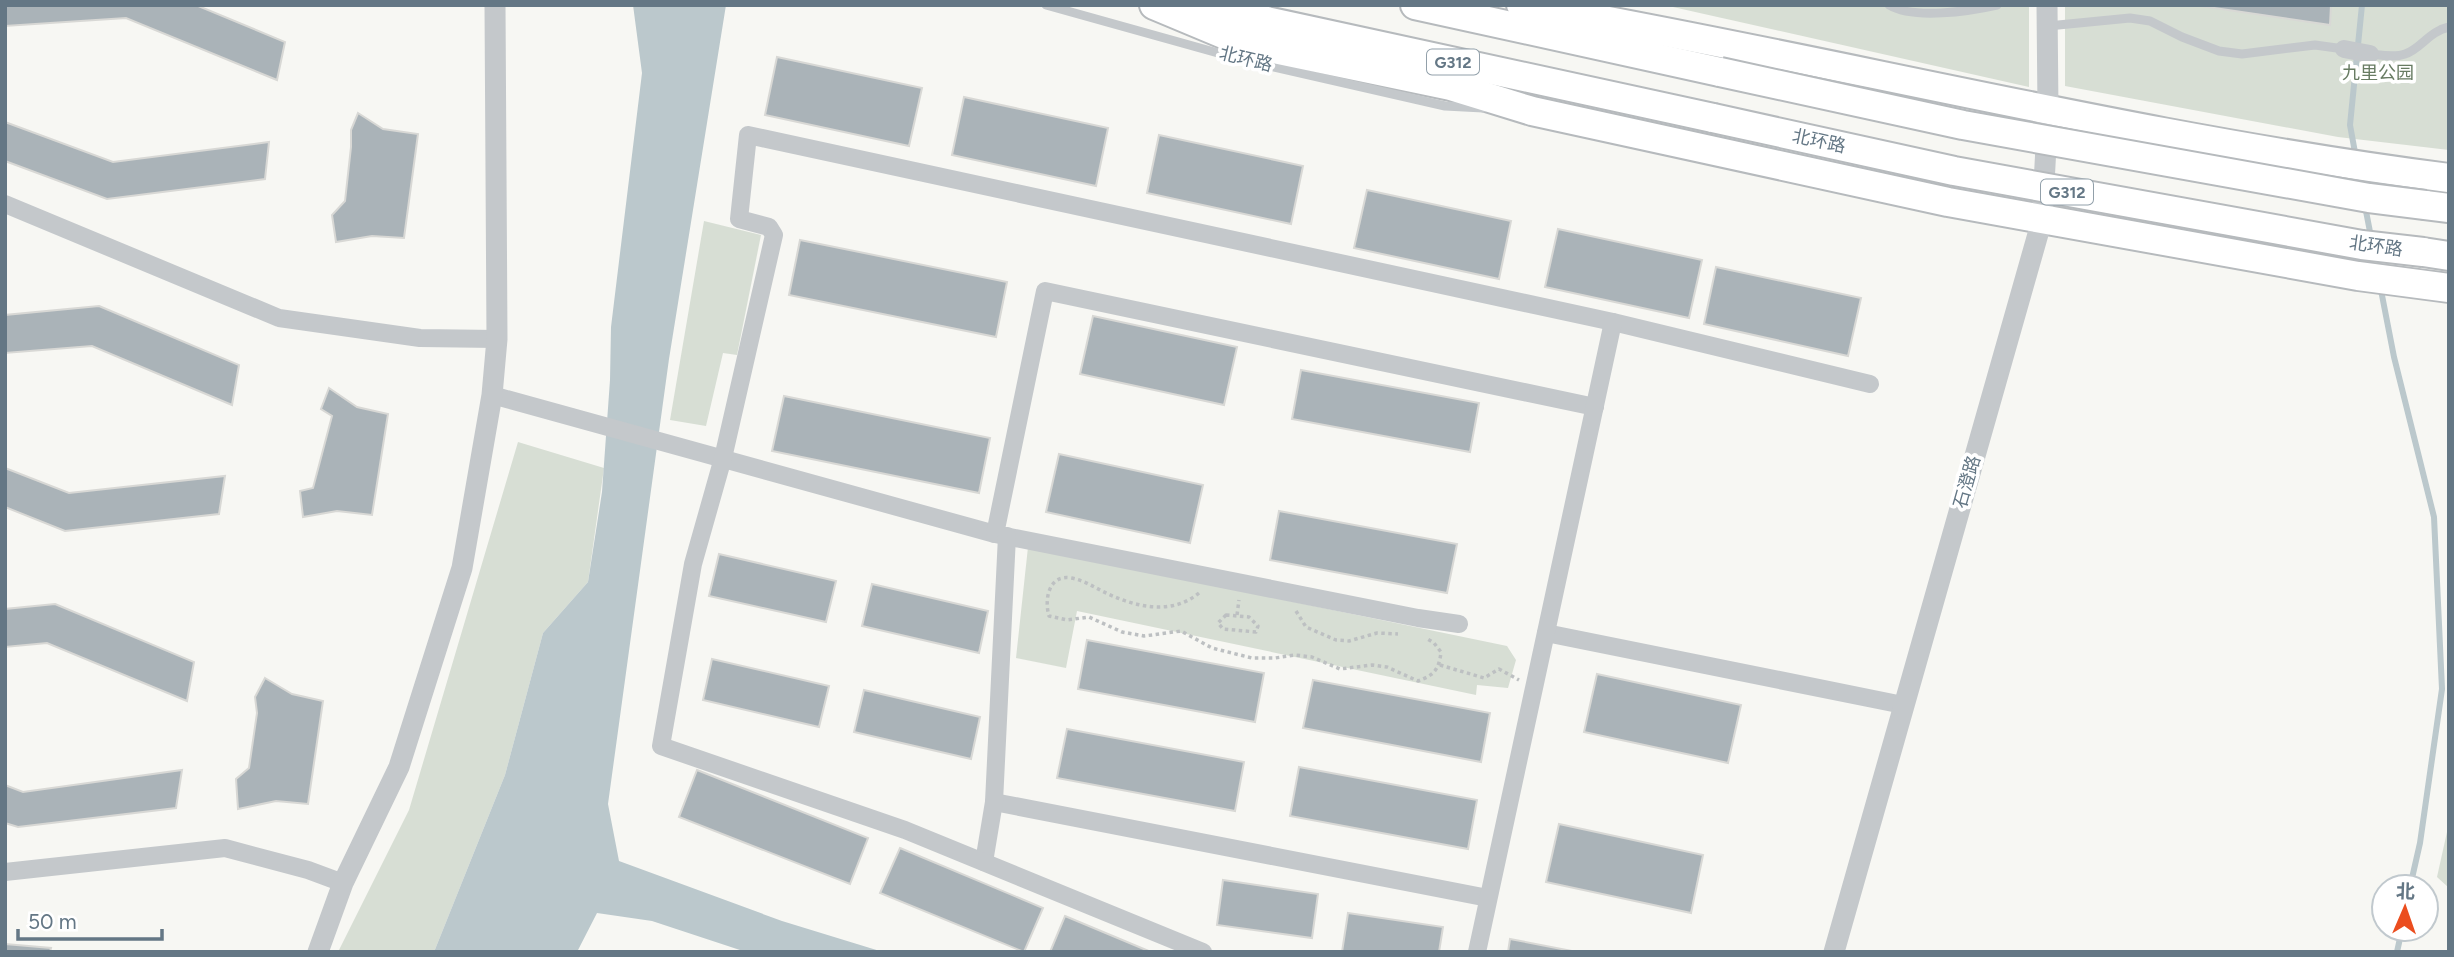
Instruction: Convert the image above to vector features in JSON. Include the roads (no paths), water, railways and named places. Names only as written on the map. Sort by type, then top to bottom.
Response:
[{"type":"highway","points":[[1154,5],[1245,43],[1451,86],[1532,111],[1948,202],[2262,259],[2445,287]]},
{"type":"highway","name":"北环路","points":[[1193,5],[1954,171],[2362,245],[2436,254]]},
{"type":"highway","points":[[1415,5],[1977,127],[2369,198],[2437,206]]},
{"type":"highway","points":[[1521,5],[1657,29],[2048,110],[2263,149],[2442,177]]},
{"type":"street","points":[[318,952],[343,883],[399,767],[462,568],[492,395],[497,340],[495,5]]},
{"type":"street","name":"石澄路","points":[[1834,952],[2042,220],[2048,110],[2047,16]]},
{"type":"street","points":[[2344,50],[2370,54]]},
{"type":"street","points":[[1203,952],[905,830],[661,746],[693,564],[723,458],[774,235],[769,227],[739,219],[748,135],[1613,322],[1870,384]]},
{"type":"street","points":[[5,204],[279,318],[420,338],[497,340]]},
{"type":"street","points":[[984,862],[994,802],[1001,535],[1045,292],[1595,407]]},
{"type":"street","points":[[1477,952],[1613,322]]},
{"type":"street","points":[[492,395],[1001,535],[1459,624]]},
{"type":"street","points":[[1546,633],[1903,705]]},
{"type":"street","points":[[994,802],[1488,898]]},
{"type":"street","points":[[5,872],[225,848],[308,870],[343,883]]},
{"type":"lane","name":"北环路","points":[[1046,5],[1243,60],[1445,106],[1532,111]]},
{"type":"lane","points":[[1574,5],[1657,29]]},
{"type":"lane","points":[[1889,5],[1895,9],[1930,13],[1966,12],[1997,5]]},
{"type":"lane","points":[[2047,16],[2150,21],[2219,51],[2242,54],[2315,45],[2344,50]]},
{"type":"lane","points":[[2370,54],[2403,55],[2424,39],[2449,27]]},
{"type":"waterway","points":[[2356,158],[2350,125],[2362,5]]},
{"type":"waterway","points":[[2365,206],[2371,237]]},
{"type":"waterway","points":[[2380,285],[2394,357],[2434,517],[2442,689],[2413,873]]},
{"type":"waterway","points":[[2397,952],[2399,943]]},
{"type":"park label","name":"九里公园","points":[[2378,73]]}]
